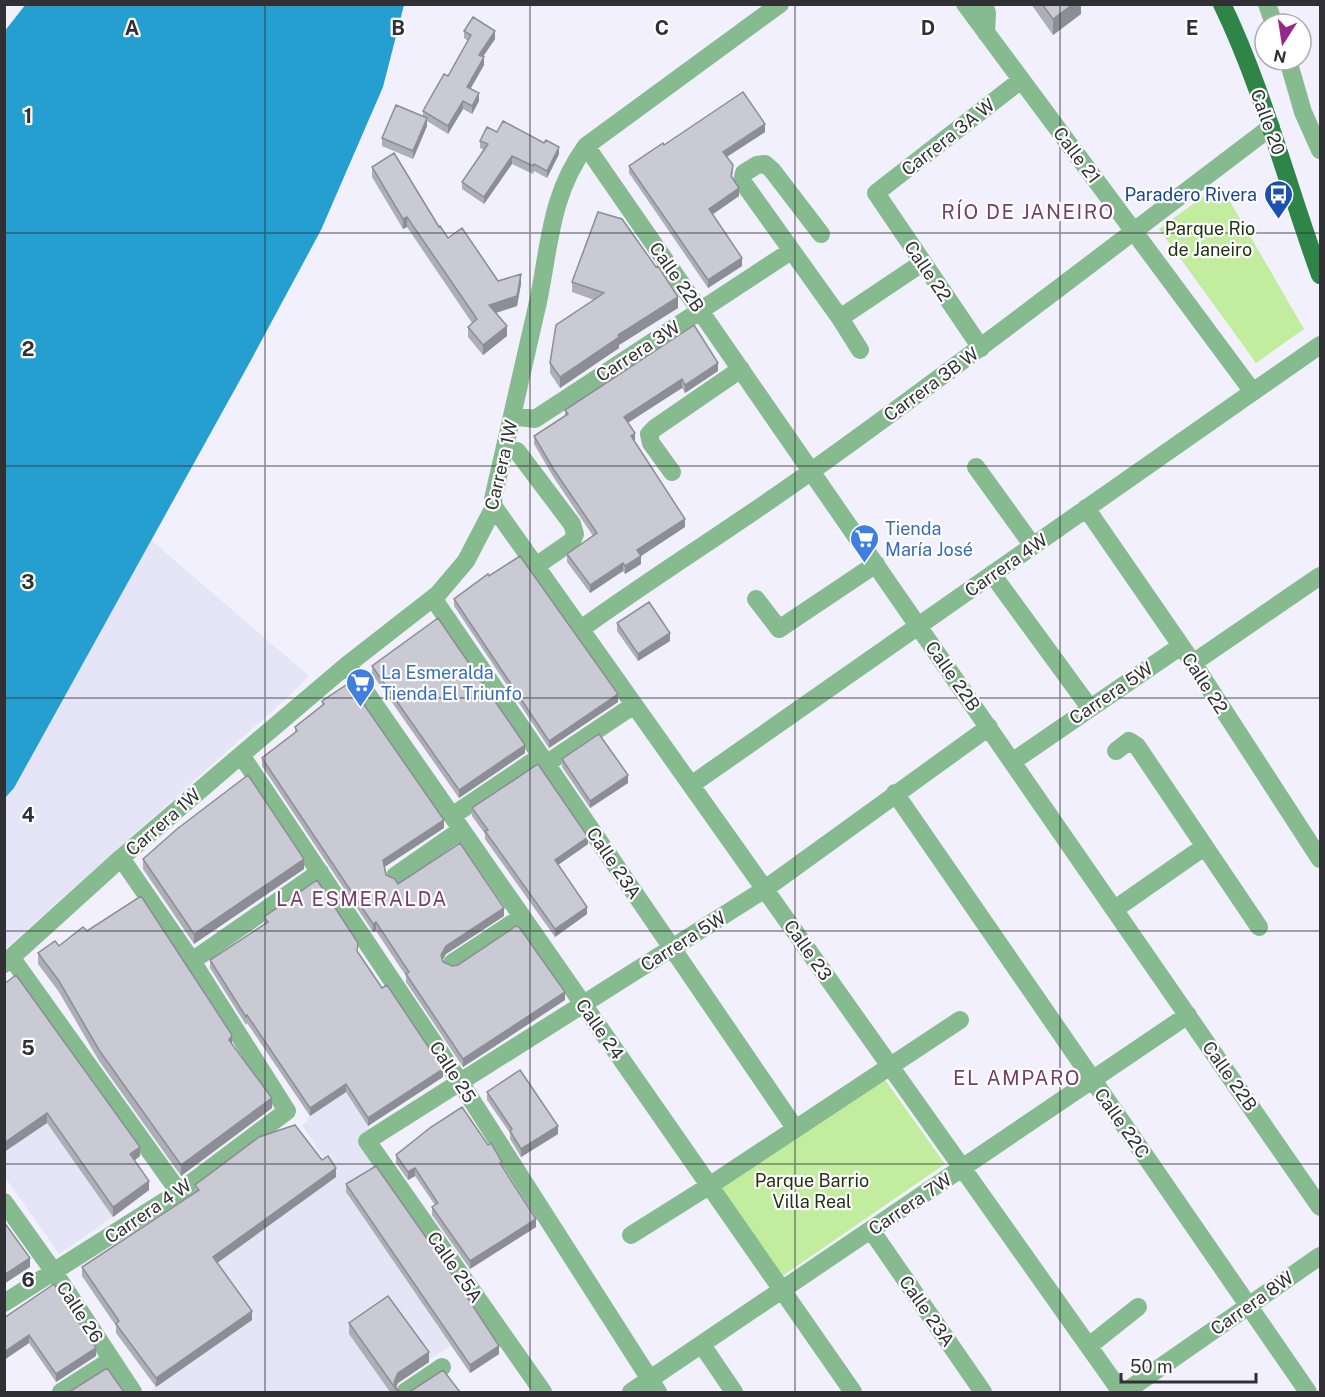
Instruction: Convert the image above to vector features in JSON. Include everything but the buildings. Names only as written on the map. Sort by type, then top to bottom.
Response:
[{"type":"main road","name":"Calle 20","points":[[1222,5],[1243,50],[1271,127],[1317,256],[1320,275]]},
{"type":"street","name":"Carrera 1W","points":[[8,961],[121,858],[241,755],[450,582],[466,561],[494,507],[493,500],[544,275],[555,209],[561,188],[576,158],[586,146],[780,4]]},
{"type":"street","name":"Calle 21","points":[[965,4],[1253,392]]},
{"type":"street","points":[[984,4],[987,14],[986,33]]},
{"type":"street","points":[[1291,72],[1303,112],[1320,150]]},
{"type":"street","name":"Carrera 3A W","points":[[876,194],[1021,80]]},
{"type":"street","name":"Carrera 3B W","points":[[581,629],[641,586],[812,472],[981,348],[1271,127]]},
{"type":"street","name":"Calle 22B","points":[[586,146],[1320,1207]]},
{"type":"street","points":[[821,234],[765,164],[757,165],[744,173],[742,181],[840,318],[860,350]]},
{"type":"street","name":"Calle 22","points":[[876,194],[981,348]]},
{"type":"street","name":"Carrera 3W","points":[[512,416],[535,419],[791,251]]},
{"type":"street","points":[[840,318],[922,263]]},
{"type":"street","name":"Carrera 4W","points":[[691,785],[1320,345]]},
{"type":"street","points":[[672,472],[651,443],[649,434],[741,369]]},
{"type":"street","points":[[505,447],[517,451],[572,524],[575,534],[572,541],[536,566]]},
{"type":"street","points":[[976,467],[1033,546]]},
{"type":"street","name":"Calle 23","points":[[494,507],[1123,1392]]},
{"type":"street","name":"Calle 22","points":[[1086,508],[1193,663],[1320,859]]},
{"type":"street","points":[[756,599],[779,628],[876,564]]},
{"type":"street","points":[[992,574],[1090,708]]},
{"type":"street","points":[[1193,663],[1320,576]]},
{"type":"street","name":"Calle 23A","points":[[433,598],[795,1128]]},
{"type":"street","name":"Carrera 5W","points":[[1012,762],[1181,646]]},
{"type":"street","name":"Calle 24","points":[[347,665],[853,1392]]},
{"type":"street","points":[[395,876],[456,823],[543,760],[634,705]]},
{"type":"street","name":"Carrera 5W","points":[[367,1141],[765,889],[988,727]]},
{"type":"street","points":[[1116,751],[1129,741],[1137,746],[1259,927]]},
{"type":"street","name":"Calle 25","points":[[241,755],[460,1082],[654,1386]]},
{"type":"street","name":"Calle 22C","points":[[896,794],[1308,1392]]},
{"type":"street","points":[[1115,909],[1204,847]]},
{"type":"street","points":[[121,858],[192,961],[320,872]]},
{"type":"street","points":[[452,963],[522,917]]},
{"type":"street","points":[[8,961],[179,1192]]},
{"type":"street","name":"Carrera 4 W","points":[[4,1303],[179,1192],[286,1111],[192,961]]},
{"type":"street","name":"Carrera 7W","points":[[631,1392],[654,1386],[702,1345],[1188,1016]]},
{"type":"street","points":[[631,1234],[709,1186],[960,1020]]},
{"type":"street","name":"Calle 25A","points":[[367,1141],[543,1392]]},
{"type":"street","name":"Calle 26","points":[[4,1202],[54,1272],[133,1392]]},
{"type":"street","name":"Calle 23A","points":[[871,1230],[983,1392]]},
{"type":"street","name":"Carrera 8W","points":[[1123,1392],[1320,1256]]},
{"type":"street","points":[[1089,1346],[1138,1307]]},
{"type":"street","points":[[702,1345],[734,1392]]},
{"type":"street","points":[[62,1392],[111,1360]]},
{"type":"street","points":[[405,1392],[442,1367]]},
{"type":"shaded area","points":[[151,540],[309,676],[5,949],[5,798],[14,788]]},
{"type":"shaded area","points":[[346,1092],[370,1129],[359,1136],[359,1146],[380,1172],[346,1192],[451,1346],[428,1360],[388,1306],[389,1391],[152,1392],[151,1390],[251,1320],[213,1266],[336,1177],[302,1125],[308,1121],[306,1119]]},
{"type":"shaded area","points":[[48,1123],[113,1217],[59,1254],[5,1177],[4,1152]]},
{"type":"green space","name":"Parque Rio de Janeiro","points":[[1220,184],[1304,329],[1256,363],[1159,229]]},
{"type":"green space","name":"Parque Barrio Villa Real","points":[[883,1077],[945,1164],[781,1277],[719,1188]]},
{"type":"water","points":[[26,4],[404,5],[383,87],[321,230],[14,788],[5,798],[4,32]]},
{"type":"place","name":"Paradero Rivera","points":[[1278,220]]},
{"type":"place","name":"Tienda María José","points":[[864,564]]},
{"type":"place","name":"La Esmeralda Tienda El Triunfo","points":[[360,708]]},
{"type":"district","name":"RÍO DE JANEIRO","points":[[1028,212]]},
{"type":"district","name":"LA ESMERALDA","points":[[362,899]]},
{"type":"district","name":"EL AMPARO","points":[[1017,1078]]}]
